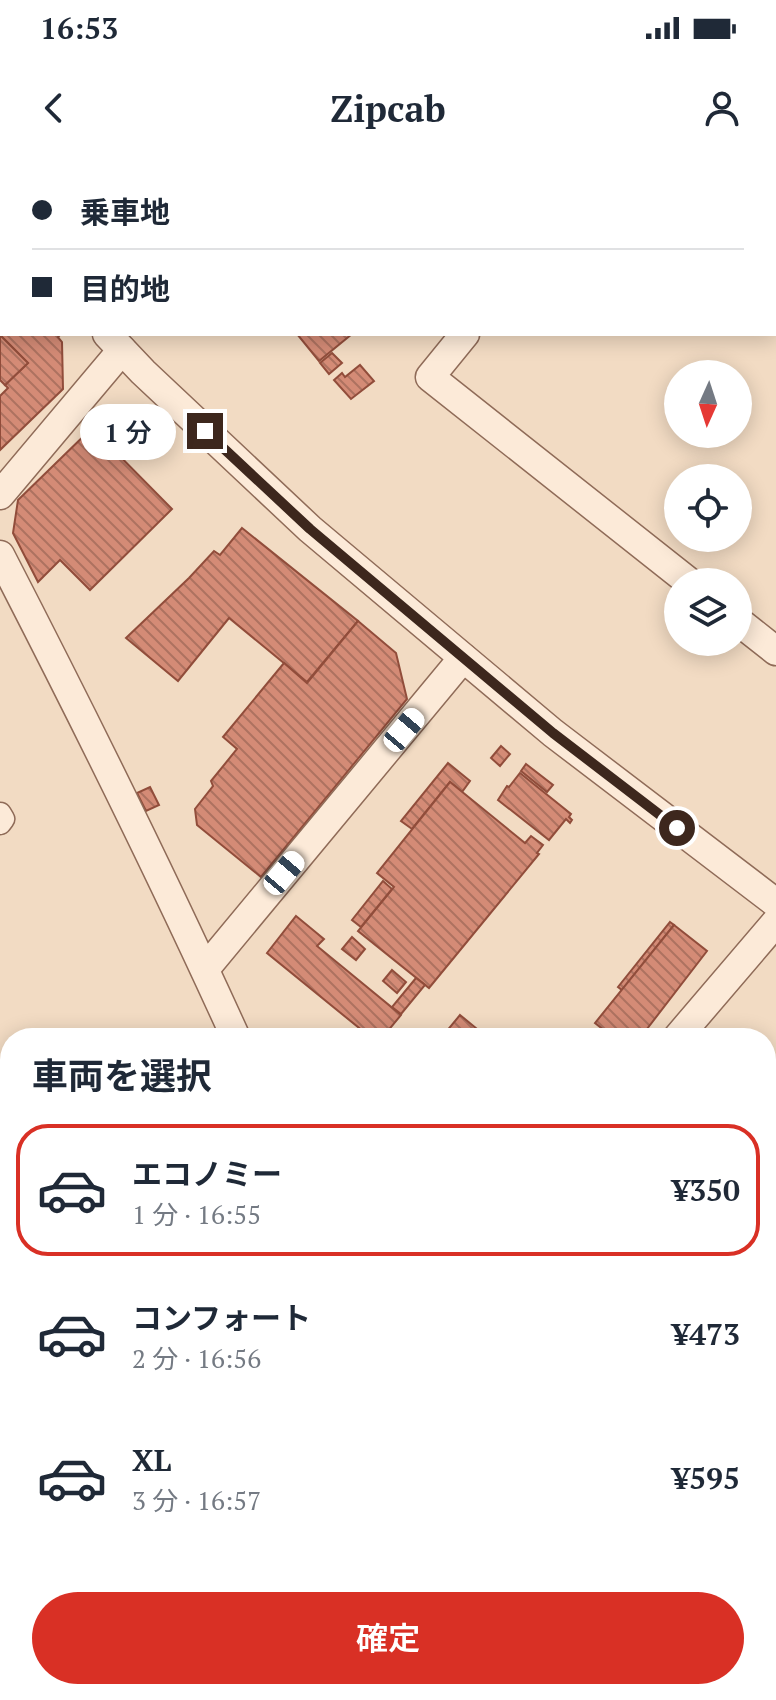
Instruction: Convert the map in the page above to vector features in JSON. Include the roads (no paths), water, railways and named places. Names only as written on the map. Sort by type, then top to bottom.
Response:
[{"type":"street","points":[[463,336],[430,377],[671,568]]},
{"type":"street","points":[[0,495],[114,342],[310,529],[553,733],[776,903]]},
{"type":"street","points":[[0,555],[58,667],[232,1028]]},
{"type":"street","points":[[752,632],[776,651]]},
{"type":"street","points":[[205,969],[463,658]]},
{"type":"street","points":[[0,814],[3,819],[0,823]]},
{"type":"street","points":[[686,1028],[776,922]]}]
